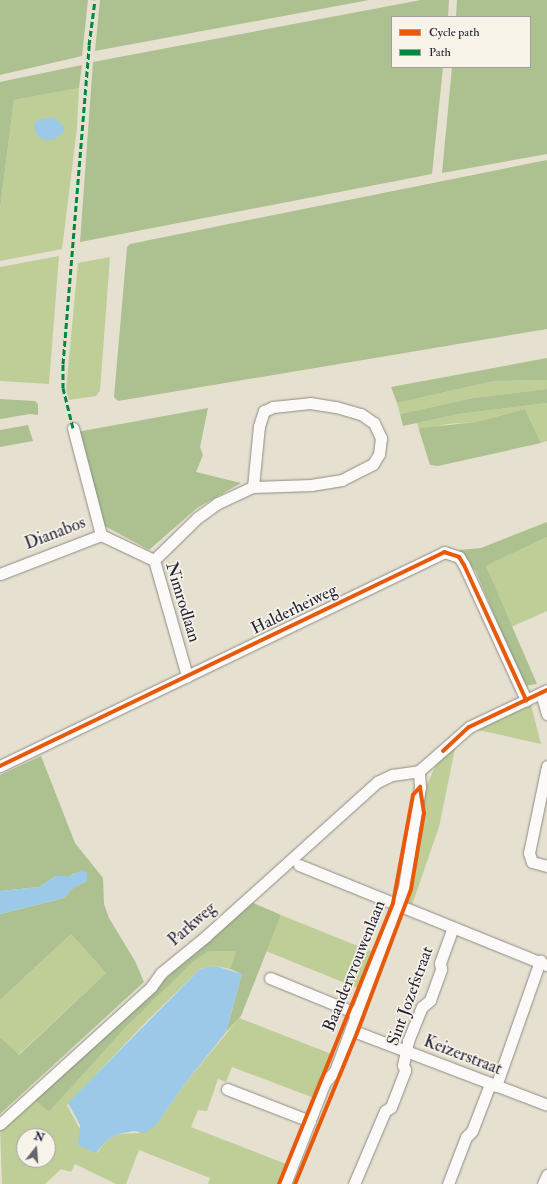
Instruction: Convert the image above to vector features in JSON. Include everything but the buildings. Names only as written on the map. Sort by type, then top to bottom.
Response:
[{"type":"street","points":[[154,560],[197,518],[218,503],[253,487],[312,485],[342,480],[373,464],[379,454],[381,438],[374,423],[361,414],[336,407],[310,403],[273,407],[264,411],[259,426],[253,487]]},
{"type":"street","points":[[73,428],[101,534]]},
{"type":"street","name":"Nimrodlaan","points":[[101,534],[154,560],[187,676]]},
{"type":"street","name":"Dianabos","points":[[0,574],[101,534]]},
{"type":"street","name":"Halderheiweg","points":[[0,766],[444,552],[459,557],[464,565],[526,700]]},
{"type":"street","points":[[419,771],[469,727],[544,691],[547,714]]},
{"type":"street","points":[[547,766],[529,853],[532,862],[547,866]]},
{"type":"street","name":"Baandervrouwenlaan","points":[[285,1184],[326,1082],[335,1071],[352,1030],[368,979],[398,906],[404,887],[420,786],[419,771]]},
{"type":"street","name":"Parkweg","points":[[0,1124],[151,986],[161,973],[205,937],[365,791],[377,782],[392,775],[419,771]]},
{"type":"street","name":"Baandervrouwenlaan","points":[[299,865],[398,906]]},
{"type":"street","points":[[398,906],[543,963],[493,1085],[472,1131],[466,1137],[448,1184]]},
{"type":"street","name":"Sint Jozefstraat","points":[[354,1184],[385,1111],[391,1107],[405,1070],[403,1065],[406,1052],[422,1007],[430,1000],[441,969],[440,963],[453,928]]},
{"type":"street","name":"Baandervrouwenlaan","points":[[270,978],[358,1014]]},
{"type":"street","name":"Keizerstraat","points":[[352,1030],[547,1106]]},
{"type":"street","points":[[227,1089],[310,1121]]},
{"type":"street","points":[[543,1184],[547,1175]]},
{"type":"green space","points":[[0,0],[88,0],[82,56],[0,75]]},
{"type":"green space","points":[[100,0],[369,0],[95,51]]},
{"type":"green space","points":[[421,0],[449,0],[448,16],[391,16],[391,68],[443,68],[432,174],[80,242],[93,62]]},
{"type":"green space","points":[[457,0],[547,0],[547,154],[442,173],[452,68],[531,68],[531,16],[456,16]]},
{"type":"green space","points":[[82,65],[79,88],[14,100],[0,209],[0,82]]},
{"type":"green space","points":[[79,88],[77,128],[62,249],[0,261],[0,209],[14,100]]},
{"type":"green space","points":[[547,160],[547,329],[118,401],[114,397],[127,247],[130,244]]},
{"type":"green space","points":[[59,256],[49,384],[0,381],[0,267]]},
{"type":"green space","points":[[110,257],[100,391],[96,396],[69,400],[66,390],[78,263]]},
{"type":"green space","points":[[547,358],[547,380],[494,381],[397,403],[391,387]]},
{"type":"green space","points":[[547,380],[547,389],[473,398],[400,414],[397,403],[494,381]]},
{"type":"green space","points":[[547,389],[547,403],[459,414],[403,426],[400,414],[473,398]]},
{"type":"green space","points":[[0,399],[35,401],[38,404],[38,415],[30,414],[0,419]]},
{"type":"green space","points":[[547,403],[547,441],[541,443],[525,409],[476,422],[448,424],[419,430],[417,423],[459,414]]},
{"type":"green space","points":[[208,408],[200,447],[203,455],[196,472],[241,483],[197,508],[149,550],[101,524],[77,432]]},
{"type":"green space","points":[[525,409],[541,443],[438,466],[430,465],[419,430],[421,428],[476,422]]},
{"type":"green space","points":[[28,425],[33,441],[0,447],[0,430]]},
{"type":"green space","points":[[547,522],[547,537],[486,566],[537,684],[524,686],[476,572],[459,550],[481,548]]},
{"type":"green space","points":[[547,537],[547,611],[511,627],[486,566]]},
{"type":"green space","points":[[531,705],[541,744],[478,730],[503,718]]},
{"type":"green space","points":[[457,739],[439,827],[412,905],[404,901],[424,791],[441,754]]},
{"type":"green space","points":[[41,756],[75,843],[103,878],[104,904],[109,918],[135,961],[144,982],[0,1114],[0,1037],[19,1055],[106,973],[71,934],[0,1000],[0,914],[64,898],[73,888],[87,881],[75,873],[70,876],[56,876],[39,887],[0,891],[0,775]]},
{"type":"green space","points":[[251,902],[281,915],[241,1016],[226,1032],[242,974],[230,969],[236,951],[209,951],[193,962],[126,1027],[49,1112],[32,1098]]},
{"type":"green space","points":[[281,915],[375,953],[360,989],[266,951]]},
{"type":"green space","points":[[71,934],[106,973],[18,1055],[0,1037],[0,1000]]},
{"type":"green space","points":[[209,951],[236,951],[230,969],[215,966],[200,969],[145,1023],[67,1105],[81,1131],[97,1153],[106,1141],[118,1134],[139,1133],[157,1124],[183,1086],[239,1018],[334,1055],[317,1099],[232,1067],[226,1082],[218,1079],[207,1111],[198,1110],[191,1127],[291,1166],[284,1184],[208,1184],[210,1178],[139,1150],[126,1184],[116,1184],[75,1164],[71,1172],[61,1169],[45,1184],[2,1184],[0,1126],[32,1098],[49,1112],[126,1027],[193,962]]},
{"type":"water","points":[[54,117],[64,127],[64,132],[53,140],[44,140],[36,134],[34,124],[38,120]]},
{"type":"water","points":[[80,871],[87,872],[87,881],[73,888],[64,898],[0,914],[0,891],[39,887],[56,876],[70,876]]},
{"type":"water","points":[[215,966],[242,974],[226,1032],[183,1086],[157,1124],[145,1133],[134,1131],[118,1134],[106,1141],[96,1153],[78,1145],[80,1125],[68,1103],[200,969]]},
{"type":"marked path","points":[[73,428],[63,388],[63,364],[89,45],[95,0]]},
{"type":"cycle path","points":[[0,766],[444,552],[459,557],[464,565],[526,700]]},
{"type":"cycle path","points":[[443,751],[469,727],[547,690]]},
{"type":"cycle path","points":[[279,1184],[393,903],[413,795],[420,787]]},
{"type":"cycle path","points":[[295,1184],[357,1033],[411,889],[424,813],[420,787]]}]
